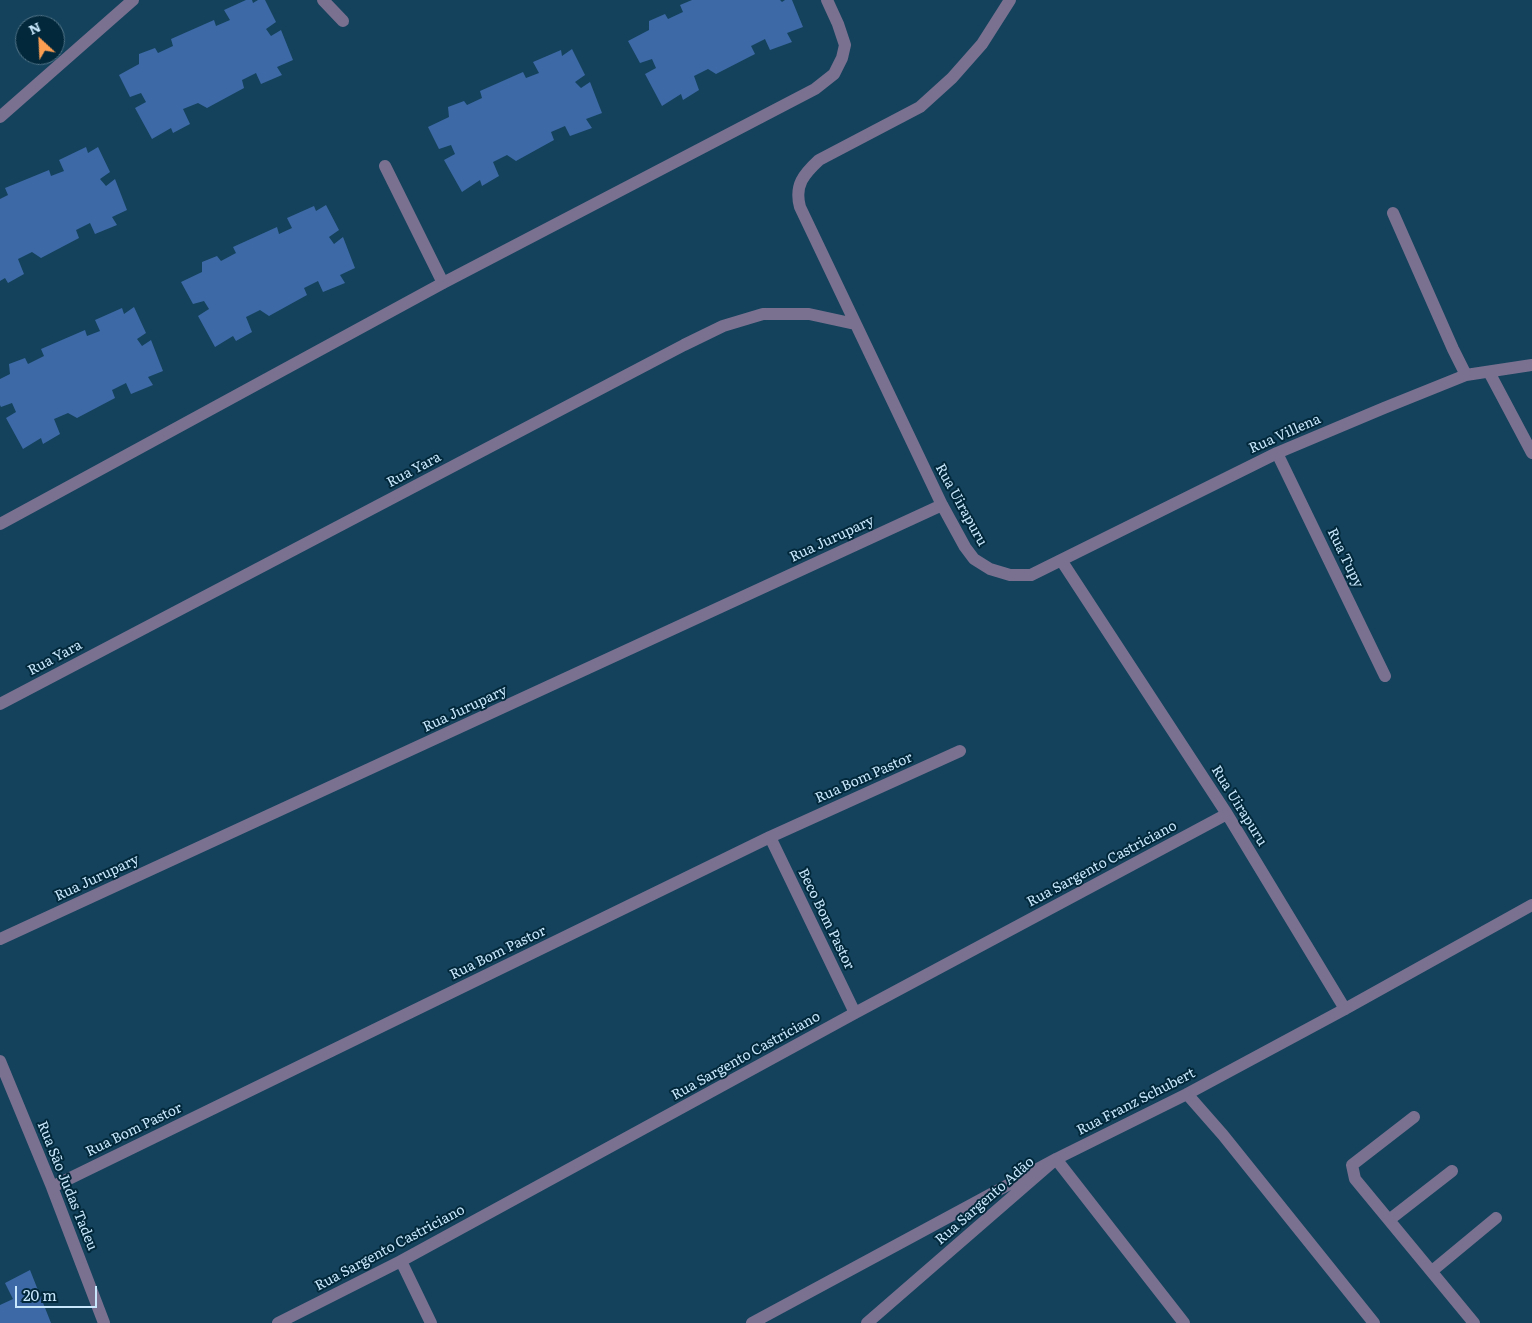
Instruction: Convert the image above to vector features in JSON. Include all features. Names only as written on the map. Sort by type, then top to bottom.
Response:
[{"type":"street","points":[[0,117],[132,0]]},
{"type":"street","points":[[322,0],[343,22]]},
{"type":"street","points":[[0,524],[443,283],[815,89],[834,74],[842,58],[845,45],[827,0]]},
{"type":"street","name":"Rua Uirapuru","points":[[1010,0],[982,44],[952,78],[920,107],[819,160],[809,169],[799,187],[800,207],[942,505],[965,547],[974,559],[990,569],[1010,575],[1031,574],[1061,560],[1227,814],[1345,1009]]},
{"type":"street","points":[[385,166],[443,283]]},
{"type":"street","points":[[1394,213],[1466,376]]},
{"type":"street","name":"Rua Yara","points":[[0,704],[723,326],[763,314],[809,314],[855,324]]},
{"type":"street","name":"Rua Villena","points":[[1061,560],[1278,453],[1466,376],[1532,365]]},
{"type":"street","points":[[1489,372],[1532,453]]},
{"type":"street","name":"Rua Tupy","points":[[1278,453],[1385,676]]},
{"type":"street","name":"Rua Jurupary","points":[[0,940],[942,505]]},
{"type":"street","name":"Rua Bom Pastor","points":[[52,1187],[770,837],[960,750]]},
{"type":"street","name":"Rua Sargento Castriciano","points":[[278,1323],[401,1261],[855,1013],[1227,814]]},
{"type":"street","name":"Beco Bom Pastor","points":[[770,837],[855,1013]]},
{"type":"street","name":"Rua Franz Schubert","points":[[752,1323],[1056,1159],[1187,1094],[1532,905]]},
{"type":"street","name":"Rua São Judas Tadeu","points":[[0,1061],[52,1187],[104,1323]]},
{"type":"street","points":[[1187,1094],[1229,1142],[1374,1323]]},
{"type":"street","points":[[1414,1117],[1352,1165],[1355,1179],[1474,1323]]},
{"type":"street","name":"Rua Sargento Adão","points":[[867,1323],[1056,1159],[1184,1323]]},
{"type":"street","points":[[1390,1220],[1452,1171]]},
{"type":"street","points":[[1432,1271],[1496,1218]]},
{"type":"street","points":[[401,1261],[431,1323]]},
{"type":"building","points":[[246,0],[252,0],[253,3],[258,0],[265,0],[276,22],[266,29],[271,36],[281,30],[293,60],[277,67],[282,75],[261,84],[256,73],[242,80],[244,88],[207,108],[198,103],[183,109],[190,124],[173,133],[171,128],[152,139],[135,108],[146,102],[141,93],[130,97],[119,75],[139,64],[139,54],[155,48],[158,53],[173,46],[171,39],[214,20],[216,26],[230,20],[224,10]]},
{"type":"building","points":[[692,0],[780,0],[782,2],[792,0],[803,27],[787,33],[792,42],[770,50],[765,39],[751,46],[755,54],[716,74],[708,69],[694,76],[699,90],[683,100],[681,94],[662,106],[645,74],[656,68],[652,59],[640,63],[628,41],[649,30],[649,21],[665,14],[668,19],[683,12],[680,5]]},
{"type":"building","points":[[572,49],[585,75],[575,82],[581,88],[590,82],[602,113],[586,119],[592,128],[570,136],[565,126],[551,132],[554,140],[516,161],[507,155],[493,162],[499,176],[482,186],[480,180],[462,192],[444,160],[455,154],[451,145],[439,149],[428,127],[449,117],[448,107],[464,101],[467,105],[482,98],[480,91],[523,72],[526,78],[539,73],[533,62],[561,50],[562,56]]},
{"type":"building","points":[[86,147],[88,153],[98,147],[110,172],[100,179],[106,186],[115,179],[127,210],[112,217],[117,225],[95,234],[90,223],[76,230],[79,238],[41,258],[32,252],[18,259],[24,274],[8,283],[5,278],[0,281],[0,199],[8,195],[5,188],[49,170],[51,176],[64,171],[59,160]]},
{"type":"building","points":[[326,205],[339,230],[329,237],[334,244],[343,237],[355,268],[340,275],[345,283],[323,292],[318,281],[304,288],[307,295],[269,316],[260,310],[246,317],[252,332],[236,341],[233,336],[215,347],[198,316],[209,309],[204,301],[193,304],[181,282],[202,272],[202,262],[217,256],[221,261],[236,253],[233,247],[277,227],[279,234],[292,228],[287,218],[314,206],[316,211]]},
{"type":"building","points":[[134,307],[146,333],[137,339],[142,346],[151,340],[163,371],[148,377],[153,385],[131,394],[126,383],[112,390],[115,398],[77,418],[68,413],[54,419],[60,434],[43,444],[41,438],[23,449],[6,418],[16,412],[12,403],[1,407],[0,405],[0,379],[10,374],[9,364],[25,358],[28,364],[44,356],[41,349],[85,330],[87,336],[100,331],[95,320],[122,308],[124,314]]},
{"type":"building","points":[[30,1270],[51,1323],[0,1323],[0,1305],[13,1299],[5,1283]]}]
